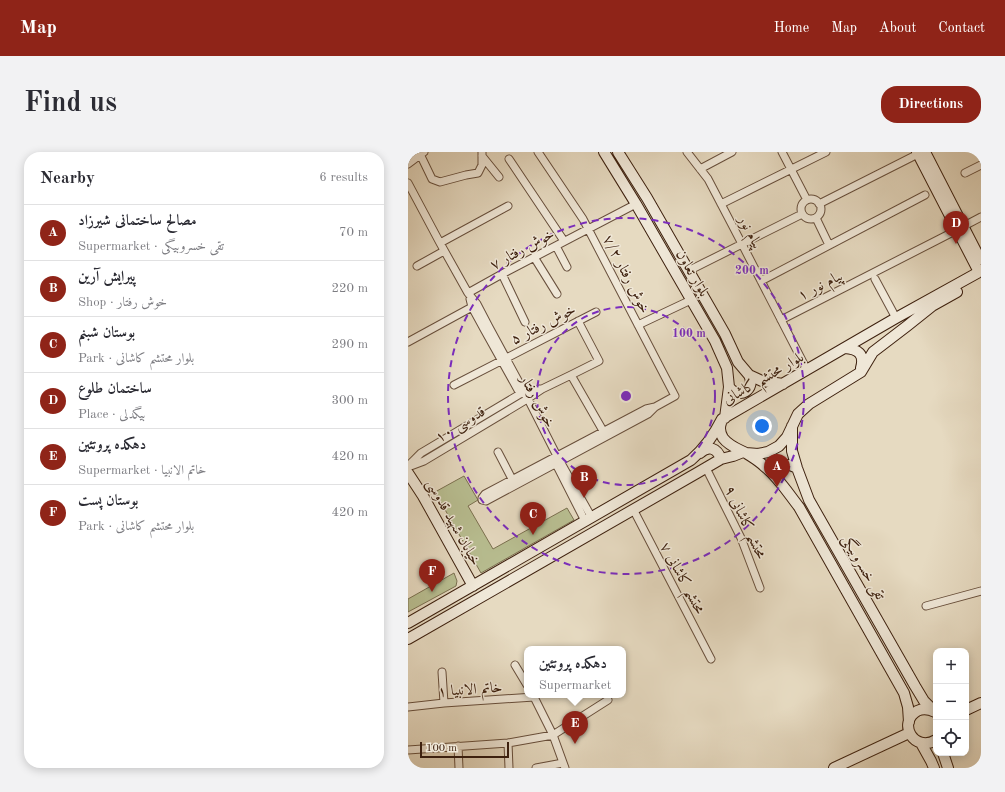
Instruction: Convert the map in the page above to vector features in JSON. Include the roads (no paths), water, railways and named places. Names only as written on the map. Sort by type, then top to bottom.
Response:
[{"type":"main road","name":"بلوار تعاون","points":[[604,152],[715,340],[727,368],[729,387],[723,418]]},
{"type":"main road","name":"بلوار تعاون","points":[[618,152],[647,198],[725,334],[738,362],[749,375]]},
{"type":"main road","points":[[408,639],[721,459],[744,452],[758,454],[768,452],[779,446],[788,437],[798,414],[809,404],[860,372],[873,352],[932,306],[980,274],[961,228],[921,153]]},
{"type":"main road","points":[[961,228],[980,256]]},
{"type":"main road","name":"بلوار محتشم کاشانی","points":[[408,623],[691,460],[700,453],[715,433],[723,418],[898,317],[980,274]]},
{"type":"main road","points":[[898,317],[906,316],[908,318],[909,322],[907,326]]},
{"type":"main road","points":[[845,348],[855,350],[859,353],[863,363],[860,372]]},
{"type":"main road","points":[[749,375],[762,381],[783,384]]},
{"type":"main road","points":[[729,387],[738,394],[746,392],[751,382],[749,375]]},
{"type":"main road","name":"تقی خسروبیگی","points":[[723,418],[720,431],[730,446],[744,452],[764,466],[778,479],[799,507],[904,693],[908,707],[909,732]]},
{"type":"main road","name":"تقی خسروبیگی","points":[[792,426],[792,451],[809,500],[915,686],[924,701],[933,710]]},
{"type":"main road","points":[[700,453],[710,448],[719,454],[721,459]]},
{"type":"main road","points":[[778,479],[778,472],[783,466],[790,465],[797,468]]},
{"type":"main road","name":"خیابان شهید قدوسی","points":[[408,473],[423,496],[473,586]]},
{"type":"main road","points":[[969,709],[981,703]]},
{"type":"main road","points":[[909,722],[914,713],[919,710],[924,709],[933,711]]},
{"type":"main road","points":[[834,768],[909,732],[916,741],[926,744],[933,742]]},
{"type":"main road","points":[[921,743],[934,768]]},
{"type":"main road","points":[[944,756],[948,768]]},
{"type":"street","name":"خوش رفتار ۷/۲","points":[[538,152],[583,218],[674,396],[655,407],[648,414],[605,434]]},
{"type":"street","name":"پیام نور","points":[[687,152],[708,179],[807,370]]},
{"type":"street","points":[[700,169],[732,152]]},
{"type":"street","points":[[782,152],[807,200]]},
{"type":"street","points":[[721,204],[826,152]]},
{"type":"street","points":[[408,164],[421,153],[432,179],[440,182],[478,173],[482,165],[482,154]]},
{"type":"street","points":[[819,204],[921,153]]},
{"type":"street","points":[[482,154],[499,177]]},
{"type":"street","points":[[509,159],[564,241]]},
{"type":"street","points":[[965,173],[981,165]]},
{"type":"street","name":"خوش رفتار","points":[[408,183],[444,252],[468,293],[477,304],[588,520]]},
{"type":"street","points":[[761,281],[925,195]]},
{"type":"street","points":[[807,200],[816,201],[819,204],[821,212],[816,218],[808,219],[802,214],[802,205],[807,200]]},
{"type":"street","name":"خوش رفتار ۷","points":[[468,293],[636,204]]},
{"type":"street","points":[[440,243],[508,206]]},
{"type":"street","points":[[688,271],[802,214]]},
{"type":"street","name":"پیام نور ۱","points":[[781,320],[873,276],[907,255],[981,217]]},
{"type":"street","points":[[816,218],[829,245]]},
{"type":"street","points":[[556,246],[567,267]]},
{"type":"street","points":[[417,266],[444,252]]},
{"type":"street","points":[[534,257],[557,294]]},
{"type":"street","points":[[502,274],[525,322]]},
{"type":"street","points":[[873,276],[898,317]]},
{"type":"street","name":"خوش رفتار","points":[[468,293],[472,307],[484,329],[504,359]]},
{"type":"street","points":[[638,325],[691,300]]},
{"type":"street","points":[[408,342],[472,307]]},
{"type":"street","name":"خوش رفتار ۵","points":[[454,385],[596,312]]},
{"type":"street","name":"قدوسی ۱۰","points":[[408,467],[421,453],[524,397],[599,361],[578,321]]},
{"type":"street","points":[[557,460],[512,479],[485,494],[482,500],[486,502],[557,460],[605,434],[571,375]]},
{"type":"street","points":[[498,452],[512,479]]},
{"type":"street","name":"محتشم کاشانی ۹","points":[[706,468],[741,538],[760,588]]},
{"type":"street","name":"محتشم کاشانی ۷","points":[[633,509],[711,659]]},
{"type":"street","points":[[926,606],[981,591]]},
{"type":"street","points":[[515,665],[524,680]]},
{"type":"street","points":[[442,672],[444,703]]},
{"type":"street","name":"خاتم الانبیا ۱","points":[[408,707],[524,697]]},
{"type":"street","points":[[534,698],[553,735],[564,765],[536,768]]},
{"type":"street","points":[[408,750],[508,743],[553,735],[608,700]]},
{"type":"street","points":[[508,743],[509,768]]},
{"type":"street","points":[[458,746],[459,768]]},
{"type":"place","name":"ساختمان طلوع","points":[[956,244]]},
{"type":"place","name":"مصالح ساختمانی شیرزاد","points":[[777,487]]},
{"type":"place","name":"پیرایش آرین","points":[[584,498]]},
{"type":"place","name":"بوستان شبنم","points":[[533,535]]},
{"type":"place","name":"بوستان پست","points":[[432,592]]},
{"type":"place","name":"دهکده پروتئین","points":[[575,744]]}]
